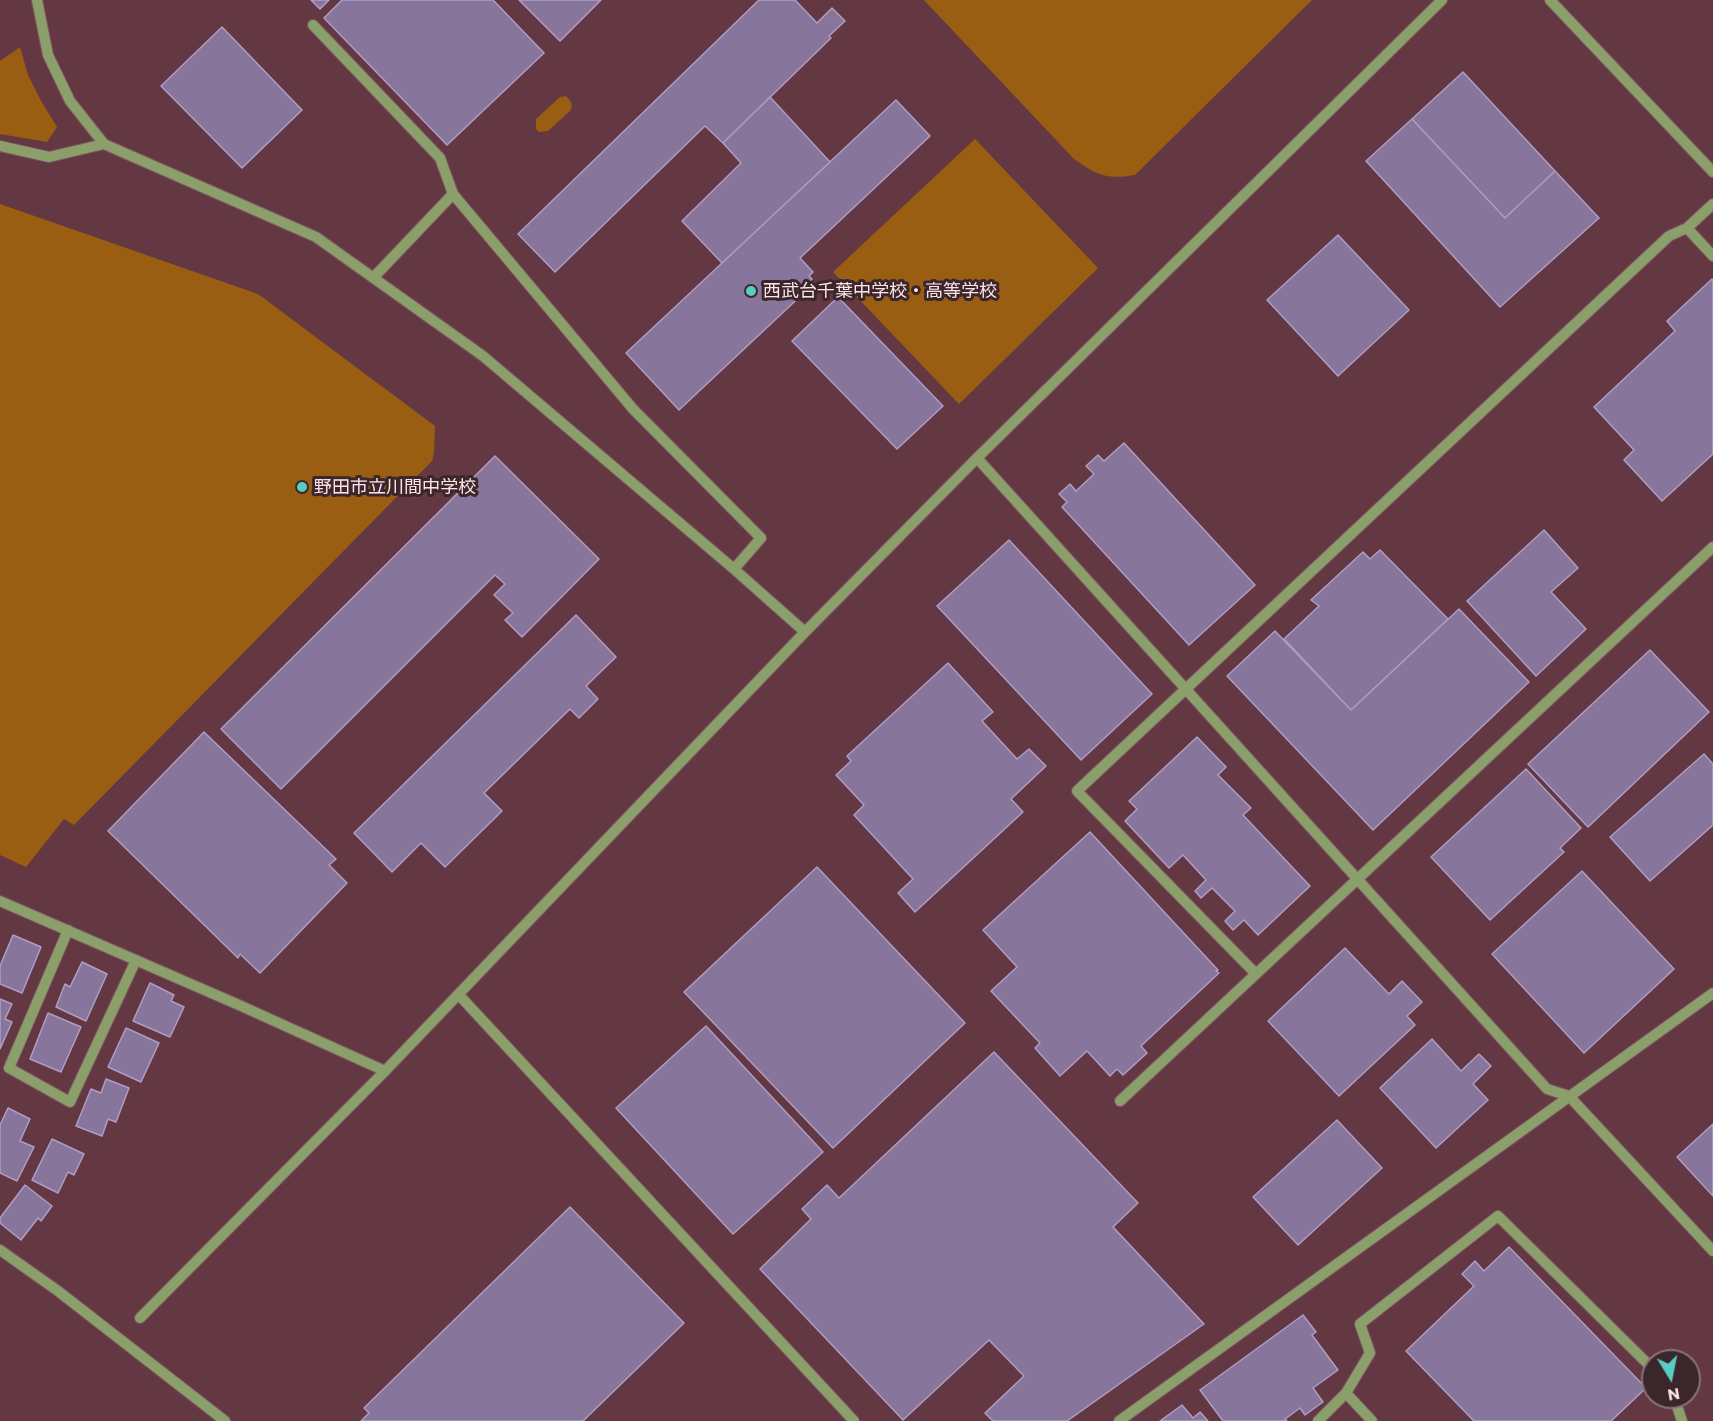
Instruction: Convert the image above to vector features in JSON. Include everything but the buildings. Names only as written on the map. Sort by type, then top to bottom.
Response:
[{"type":"street","points":[[37,0],[48,55],[70,101],[104,144],[316,237],[483,356],[806,632]]},
{"type":"street","points":[[140,1318],[459,995],[976,458],[1442,0]]},
{"type":"street","points":[[1550,0],[1713,172]]},
{"type":"street","points":[[313,25],[440,158],[453,194],[633,409],[761,538],[734,569]]},
{"type":"street","points":[[0,146],[49,157],[104,144]]},
{"type":"street","points":[[373,278],[453,194]]},
{"type":"street","points":[[1256,974],[1077,791],[1669,236],[1687,228],[1713,204]]},
{"type":"street","points":[[1687,228],[1713,256]]},
{"type":"street","points":[[976,458],[1547,1089],[1569,1096],[1713,1251]]},
{"type":"street","points":[[1120,1101],[1713,547]]},
{"type":"street","points":[[0,901],[385,1071]]},
{"type":"street","points":[[68,930],[9,1068],[70,1102],[136,960]]},
{"type":"street","points":[[1119,1421],[1713,993]]},
{"type":"street","points":[[459,995],[854,1421]]},
{"type":"street","points":[[1318,1421],[1346,1393],[1370,1353],[1360,1324],[1497,1216],[1641,1357]]},
{"type":"street","points":[[0,1250],[58,1291],[225,1421]]},
{"type":"street","points":[[1346,1393],[1372,1421]]},
{"type":"shaded area","points":[[924,0],[1312,0],[1135,175],[1116,177],[1102,175],[1074,159]]},
{"type":"shaded area","points":[[20,47],[28,75],[57,127],[47,142],[0,134],[0,61]]},
{"type":"shaded area","points":[[566,96],[571,102],[570,111],[548,131],[539,132],[536,129],[536,119],[560,97]]},
{"type":"shaded area","points":[[975,139],[1098,268],[959,404],[833,272]]},
{"type":"shaded area","points":[[0,204],[258,294],[435,426],[432,461],[74,825],[64,819],[26,867],[0,855]]},
{"type":"place","name":"西武台千葉中学校・高等学校","points":[[751,291]]},
{"type":"place","name":"野田市立川間中学校","points":[[302,487]]}]
